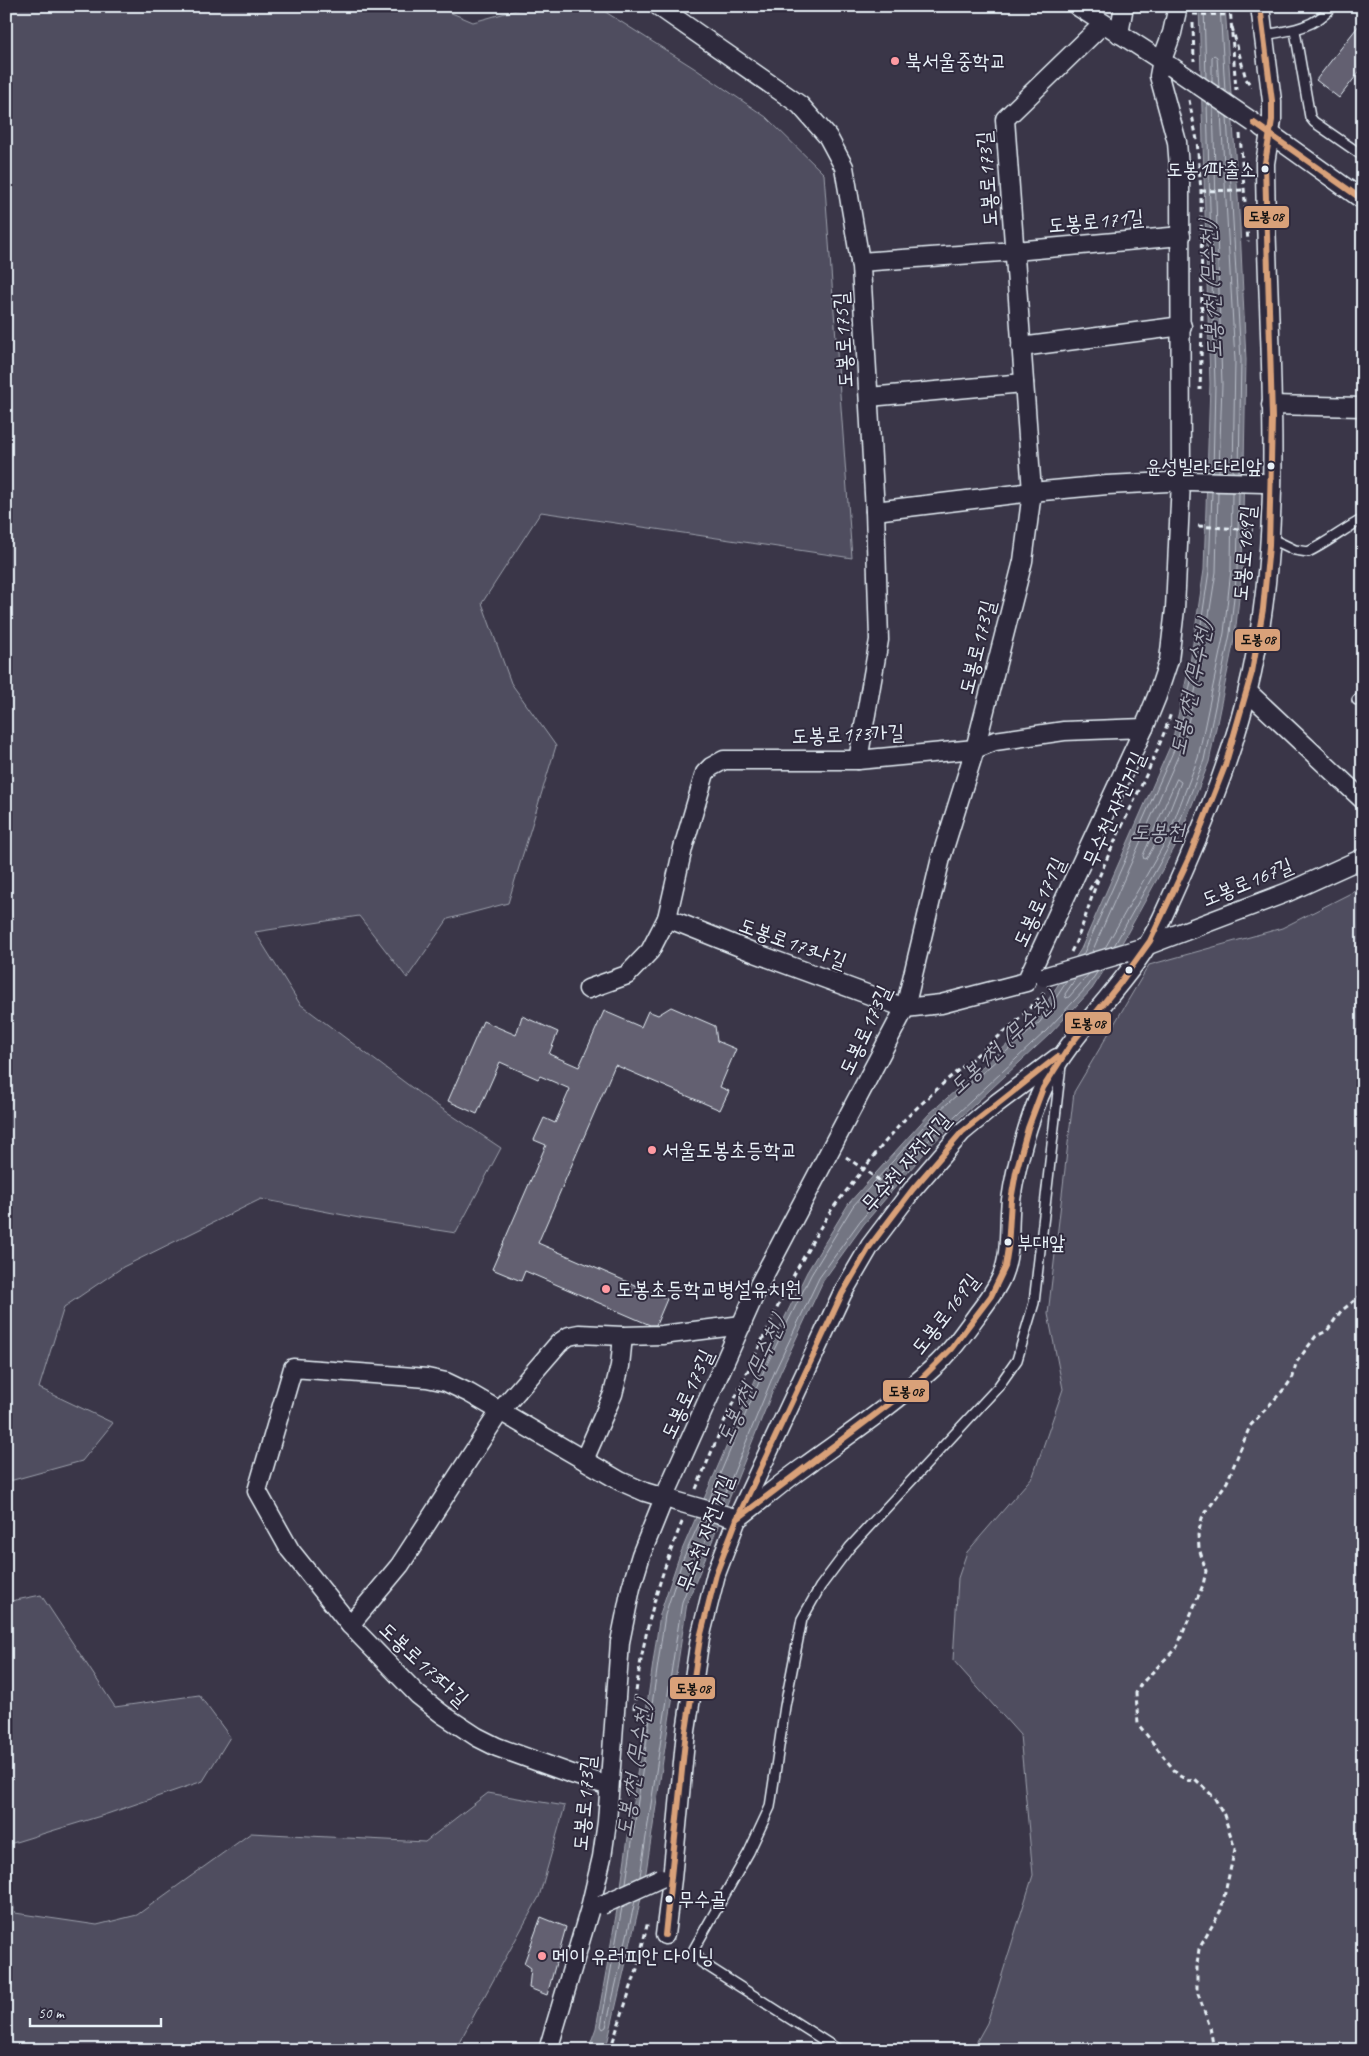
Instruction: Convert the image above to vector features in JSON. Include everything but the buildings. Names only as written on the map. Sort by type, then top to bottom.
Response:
[{"type":"street","name":"도봉로175길","points":[[658,6],[800,106],[828,138],[844,167],[860,262],[875,511],[879,640],[858,760]]},
{"type":"street","points":[[1077,6],[1254,123],[1363,200]]},
{"type":"street","points":[[1119,34],[1124,6]]},
{"type":"street","name":"도봉로169길","points":[[734,1518],[852,1434],[936,1367],[964,1334],[994,1293],[1004,1273],[1009,1247],[1011,1200],[1027,1134],[1042,1091],[1062,1054],[1143,948],[1161,920],[1217,788],[1236,736],[1248,692],[1259,636],[1261,536],[1267,483],[1271,405],[1265,163],[1270,134],[1272,101],[1260,6]]},
{"type":"street","name":"도봉로171길","points":[[905,1008],[941,1004],[1026,982],[1144,728],[1164,676],[1172,638],[1185,481],[1179,156],[1174,126],[1160,86],[1159,76],[1167,64],[1172,33],[1186,10]]},
{"type":"street","name":"도봉로173길","points":[[596,1906],[609,1786],[620,1642],[631,1588],[641,1554],[675,1504],[742,1325],[759,1285],[905,1008],[942,858],[975,749],[1023,561],[1032,492],[1006,119],[1103,24]]},
{"type":"street","name":"도봉로171길","points":[[1015,251],[1181,236]]},
{"type":"street","name":"도봉로173길","points":[[860,262],[1015,251]]},
{"type":"street","points":[[1021,347],[1182,326]]},
{"type":"street","points":[[869,397],[1024,383]]},
{"type":"street","points":[[1271,405],[1363,407]]},
{"type":"street","points":[[875,511],[1107,485],[1185,481],[1267,483]]},
{"type":"street","points":[[1248,692],[1363,800]]},
{"type":"street","points":[[975,749],[995,741],[1064,731],[1144,728]]},
{"type":"street","name":"도봉로173가길","points":[[667,918],[683,848],[705,774],[711,767],[724,760],[858,760],[975,749]]},
{"type":"street","name":"도봉로167길","points":[[1026,982],[1046,982],[1143,948],[1288,892],[1363,858]]},
{"type":"street","points":[[588,989],[627,975],[650,951],[667,918]]},
{"type":"street","name":"도봉로173나길","points":[[667,918],[755,953],[905,1008]]},
{"type":"street","name":"도봉로169길","points":[[665,1935],[667,1879],[700,1638],[716,1574],[734,1518],[842,1294],[870,1246],[913,1189],[962,1132],[997,1102],[1062,1054]]},
{"type":"street","name":"도봉로173다길","points":[[350,1624],[400,1566],[500,1411],[546,1357],[568,1336],[579,1334],[662,1335],[742,1325]]},
{"type":"street","points":[[584,1460],[613,1394],[620,1366],[623,1336]]},
{"type":"street","name":"도봉로173다길","points":[[500,1411],[446,1382],[428,1378],[293,1368],[257,1490],[290,1550],[350,1624],[418,1695],[460,1727],[497,1747],[609,1786]]},
{"type":"street","points":[[500,1411],[620,1481],[675,1504],[734,1518]]},
{"type":"street","points":[[548,2050],[596,1906],[667,1879]]},
{"type":"lane","points":[[1263,35],[1295,31],[1324,16],[1332,6]]},
{"type":"lane","points":[[1295,31],[1310,117],[1314,122],[1363,156]]},
{"type":"lane","points":[[1261,536],[1295,550],[1308,552],[1325,544],[1335,534],[1363,519]]},
{"type":"lane","points":[[839,2050],[701,1962],[694,1949],[749,1852],[770,1807],[785,1706],[802,1619],[820,1587],[850,1547],[998,1387],[1018,1360],[1034,1303],[1062,1054]]},
{"type":"path","points":[[1186,10],[1194,6]]},
{"type":"path","points":[[1230,6],[1236,95]]},
{"type":"path","points":[[1186,10],[1230,17]]},
{"type":"path","points":[[1186,10],[1194,68]]},
{"type":"path","points":[[1230,17],[1246,79],[1255,92]]},
{"type":"path","points":[[1190,94],[1189,110],[1196,140],[1201,191],[1202,328],[1200,394]]},
{"type":"path","points":[[1240,134],[1248,250]]},
{"type":"path","points":[[1201,191],[1244,190]]},
{"type":"path","points":[[1197,535],[1198,517]]},
{"type":"path","points":[[1253,530],[1254,521]]},
{"type":"path","points":[[1198,526],[1253,530],[1261,536]]},
{"type":"path","name":"무수천 자전거길","points":[[1068,957],[1080,935],[1101,871],[1151,764],[1173,706]]},
{"type":"path","name":"무수천 자전거길","points":[[694,1494],[743,1381],[800,1262],[832,1209],[905,1118],[948,1078],[1027,1012],[1046,982]]},
{"type":"path","points":[[864,1169],[896,1192]]},
{"type":"path","points":[[1214,2050],[1210,2026],[1197,1991],[1197,1964],[1199,1949],[1221,1910],[1235,1849],[1224,1815],[1214,1797],[1195,1779],[1189,1781],[1178,1775],[1138,1724],[1136,1693],[1141,1684],[1177,1647],[1205,1578],[1206,1571],[1199,1548],[1198,1535],[1202,1518],[1227,1482],[1250,1426],[1286,1387],[1293,1377],[1296,1363],[1316,1336],[1327,1331],[1341,1310],[1363,1294]]},
{"type":"path","name":"무수천 자전거길","points":[[634,1716],[643,1648],[653,1601],[668,1556],[675,1504]]},
{"type":"path","points":[[610,2050],[636,1969],[649,1916]]},
{"type":"shaded area","points":[[6,6],[435,6],[473,22],[531,6],[596,6],[694,68],[766,117],[824,174],[852,558],[541,512],[482,603],[511,683],[556,746],[508,903],[448,919],[407,978],[359,916],[255,932],[300,1004],[423,1096],[501,1148],[456,1233],[359,1218],[261,1199],[123,1267],[64,1307],[39,1388],[113,1423],[82,1461],[6,1482]]},
{"type":"shaded area","points":[[1363,887],[1363,2050],[972,2050],[987,2023],[1033,1875],[1020,1735],[953,1660],[958,1578],[967,1552],[1033,1476],[1063,1389],[1048,1314],[1074,1092],[1149,965],[1282,928]]},
{"type":"shaded area","points":[[41,1595],[115,1707],[199,1695],[230,1737],[203,1781],[104,1815],[6,1845],[6,1602]]},
{"type":"shaded area","points":[[488,1793],[565,1806],[539,1897],[455,2050],[6,2050],[6,1871],[15,1913],[97,1925],[137,1915],[251,1833],[425,1842]]},
{"type":"water","name":"도봉천","points":[[1199,6],[1225,6],[1240,227],[1246,360],[1242,571],[1235,635],[1209,762],[1177,843],[1123,941],[1092,989],[1050,1034],[932,1144],[864,1224],[823,1281],[780,1373],[687,1603],[644,1885],[605,2050],[588,2050],[596,2028],[620,1893],[660,1614],[679,1557],[761,1366],[807,1272],[849,1203],[929,1114],[1036,1019],[1081,949],[1172,742],[1190,663],[1204,570],[1210,384]]},
{"type":"transit line","name":"도봉08","points":[[737,1519],[918,1382],[951,1349],[991,1296],[1005,1267],[1011,1200],[1016,1172],[1028,1128],[1043,1088],[1071,1044],[1120,983],[1150,941],[1189,858],[1225,766],[1252,672],[1263,609],[1269,546],[1272,418],[1265,163],[1272,120],[1272,101],[1260,6]]},
{"type":"transit line","name":"도봉08","points":[[1254,123],[1363,200]]},
{"type":"transit line","name":"도봉08","points":[[665,1935],[686,1731],[700,1638],[716,1574],[737,1519],[842,1294],[870,1246],[913,1189],[962,1132],[1057,1057]]},
{"type":"place","name":"북서울중학교","points":[[895,61]]},
{"type":"place","name":"도봉1파출소","points":[[1265,169]]},
{"type":"place","name":"윤성빌라.다리앞","points":[[1271,466]]},
{"type":"place","name":"서울도봉초등학교","points":[[652,1150]]},
{"type":"place","name":"부대앞","points":[[1008,1242]]},
{"type":"place","name":"도봉초등학교병설유치원","points":[[606,1289]]},
{"type":"place","name":"무수골","points":[[669,1899]]},
{"type":"place","name":"메이 유러피안 다이닝","points":[[542,1956]]},
{"type":"water label","name":"도봉1천 (무수천)","points":[[1210,290]]},
{"type":"water label","name":"도봉1천 (무수천)","points":[[1190,688]]},
{"type":"water label","name":"도봉1천 (무수천)","points":[[1002,1043]]},
{"type":"water label","name":"도봉1천 (무수천)","points":[[750,1380]]},
{"type":"water label","name":"도봉1천 (무수천)","points":[[633,1769]]}]
